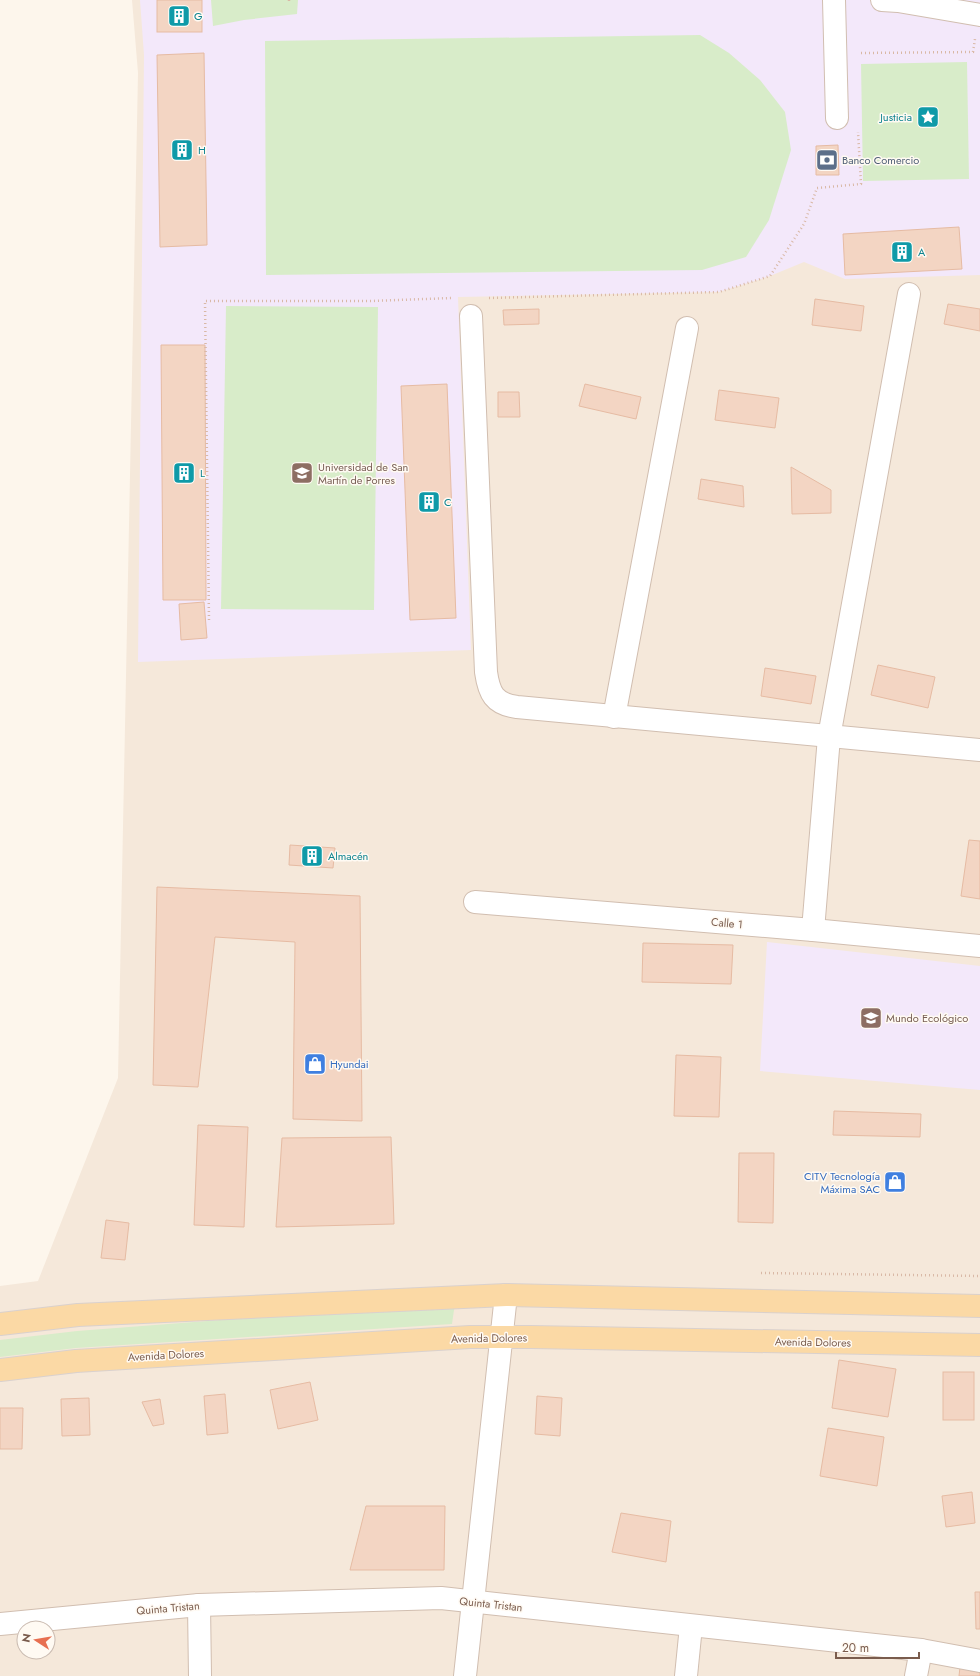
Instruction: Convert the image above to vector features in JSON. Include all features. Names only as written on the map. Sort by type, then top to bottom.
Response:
[{"type":"main road","points":[[0,1324],[78,1314],[506,1295],[980,1306]]},
{"type":"main road","name":"Avenida Dolores","points":[[0,1370],[76,1361],[470,1337],[980,1345]]},
{"type":"street","points":[[834,0],[837,118]]},
{"type":"street","points":[[882,0],[971,11]]},
{"type":"street","points":[[813,930],[829,737],[909,294]]},
{"type":"street","points":[[471,316],[485,664],[488,686],[495,699],[505,706],[980,750]]},
{"type":"street","points":[[614,717],[686,328]]},
{"type":"street","name":"Calle 1","points":[[475,902],[813,930],[980,946]]},
{"type":"street","points":[[465,1676],[500,1337],[506,1295]]},
{"type":"street","name":"Quinta Tristan","points":[[0,1624],[198,1605],[440,1598],[921,1650],[980,1661]]},
{"type":"street","points":[[198,1605],[200,1676]]},
{"type":"street","points":[[686,1676],[691,1626]]},
{"type":"street","points":[[916,1676],[921,1650]]},
{"type":"path","points":[[854,53],[973,52],[971,11]]},
{"type":"path","points":[[719,292],[770,276],[804,224],[817,188],[861,184],[858,130]]},
{"type":"path","points":[[205,301],[209,620]]},
{"type":"shaded area","points":[[132,0],[980,0],[980,1676],[0,1676],[0,1286],[38,1281],[118,1078],[138,73]]},
{"type":"shaded area","name":"Universidad de San Martín de Porres","points":[[140,0],[980,0],[980,275],[845,279],[804,262],[770,276],[719,292],[458,297],[471,650],[138,662],[144,55]]},
{"type":"shaded area","name":"Mundo Ecológico","points":[[767,942],[980,966],[980,1090],[760,1071]]},
{"type":"green space","points":[[211,0],[298,0],[297,14],[244,20],[213,26]]},
{"type":"green space","points":[[700,35],[729,53],[760,80],[785,112],[791,150],[769,220],[746,257],[702,270],[266,275],[265,41]]},
{"type":"green space","points":[[967,62],[969,179],[863,181],[861,64]]},
{"type":"green space","points":[[226,306],[378,307],[374,610],[221,609]]},
{"type":"green space","points":[[455,1303],[452,1324],[76,1348],[0,1357],[0,1340],[77,1331]]},
{"type":"building","name":"G","points":[[157,0],[202,0],[202,32],[157,32]]},
{"type":"building","name":"H","points":[[204,53],[207,245],[160,247],[157,55]]},
{"type":"building","name":"Banco Comercio","points":[[838,145],[839,175],[816,175],[816,146]]},
{"type":"building","name":"A","points":[[959,227],[962,269],[845,275],[843,234]]},
{"type":"building","points":[[815,299],[864,306],[861,331],[812,325]]},
{"type":"building","points":[[948,304],[980,309],[980,331],[944,324]]},
{"type":"building","points":[[539,309],[539,324],[504,325],[503,310]]},
{"type":"building","name":"L","points":[[161,345],[205,345],[206,600],[163,600]]},
{"type":"building","name":"C","points":[[447,384],[456,618],[410,620],[401,386]]},
{"type":"building","points":[[585,384],[641,397],[636,419],[579,406]]},
{"type":"building","points":[[719,390],[779,398],[775,428],[715,420]]},
{"type":"building","points":[[498,392],[519,392],[520,417],[498,417]]},
{"type":"building","points":[[791,467],[831,490],[831,513],[792,514]]},
{"type":"building","points":[[701,479],[743,486],[744,507],[698,499]]},
{"type":"building","points":[[204,602],[207,638],[181,640],[179,604]]},
{"type":"building","points":[[878,665],[935,677],[928,708],[871,695]]},
{"type":"building","points":[[765,668],[816,676],[811,704],[761,696]]},
{"type":"building","points":[[969,840],[980,841],[980,899],[961,896]]},
{"type":"building","name":"Almacén","points":[[290,845],[335,848],[333,868],[289,865]]},
{"type":"building","points":[[157,887],[360,896],[362,1121],[293,1119],[295,942],[215,937],[198,1087],[153,1085]]},
{"type":"building","points":[[643,943],[733,945],[731,984],[642,982]]},
{"type":"building","points":[[676,1055],[721,1057],[719,1117],[674,1116]]},
{"type":"building","points":[[834,1111],[921,1114],[920,1137],[833,1135]]},
{"type":"building","points":[[198,1125],[248,1127],[244,1227],[194,1225]]},
{"type":"building","points":[[391,1137],[394,1224],[276,1227],[282,1138]]},
{"type":"building","points":[[739,1153],[774,1153],[773,1223],[738,1222]]},
{"type":"building","points":[[106,1220],[129,1223],[125,1260],[101,1258]]},
{"type":"building","points":[[839,1360],[896,1369],[888,1417],[832,1408]]},
{"type":"building","points":[[943,1372],[974,1372],[974,1420],[943,1420]]},
{"type":"building","points":[[310,1382],[318,1420],[278,1429],[270,1390]]},
{"type":"building","points":[[225,1394],[228,1433],[207,1435],[204,1396]]},
{"type":"building","points":[[537,1396],[562,1398],[560,1436],[535,1434]]},
{"type":"building","points":[[89,1398],[90,1435],[62,1436],[61,1399]]},
{"type":"building","points":[[160,1399],[164,1424],[153,1426],[142,1402]]},
{"type":"building","points":[[0,1408],[23,1408],[22,1449],[0,1449]]},
{"type":"building","points":[[828,1428],[884,1437],[877,1486],[820,1476]]},
{"type":"building","points":[[972,1492],[975,1523],[946,1527],[942,1496]]},
{"type":"building","points":[[366,1506],[445,1506],[444,1570],[350,1570]]},
{"type":"building","points":[[621,1513],[671,1521],[666,1562],[612,1552]]},
{"type":"building","points":[[975,1592],[980,1592],[980,1629],[976,1629]]},
{"type":"building","points":[[960,1667],[980,1670],[980,1676],[959,1676]]},
{"type":"place","name":"G","points":[[179,16]]},
{"type":"place","name":"Justicia","points":[[928,117]]},
{"type":"place","name":"H","points":[[182,150]]},
{"type":"place","name":"Banco Comercio","points":[[827,160]]},
{"type":"place","name":"A","points":[[902,252]]},
{"type":"place","name":"L","points":[[184,473]]},
{"type":"place","name":"Universidad de San Martín de Porres","points":[[302,473]]},
{"type":"place","name":"C","points":[[429,502]]},
{"type":"place","name":"Almacén","points":[[312,856]]},
{"type":"place","name":"Mundo Ecológico","points":[[871,1018]]},
{"type":"place","name":"Hyundai","points":[[315,1064]]},
{"type":"place","name":"CITV Tecnología Máxima SAC","points":[[895,1182]]}]
